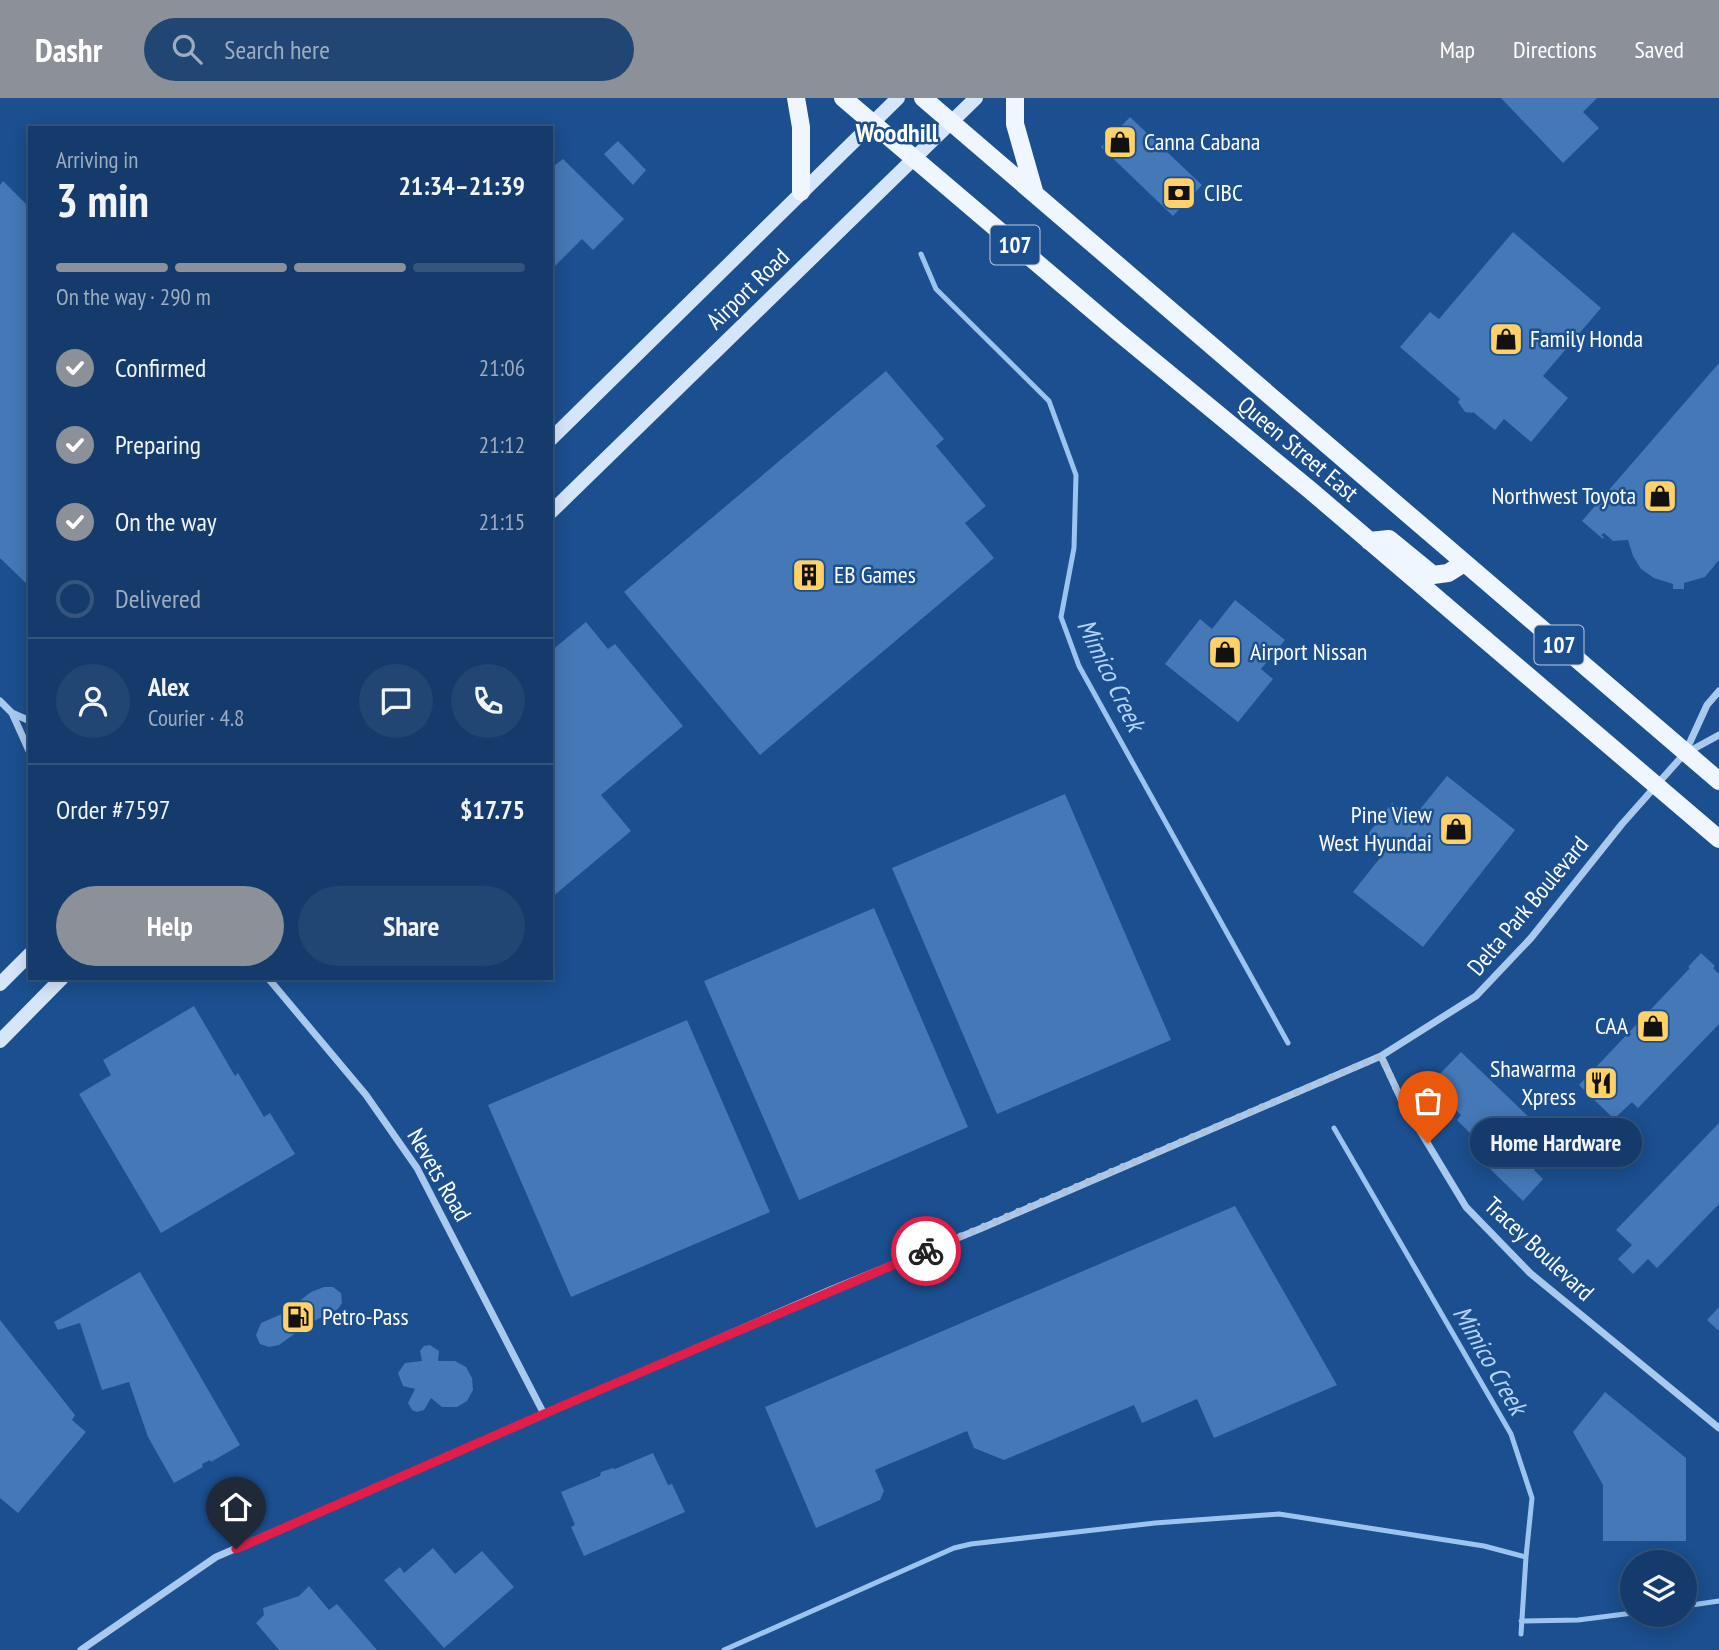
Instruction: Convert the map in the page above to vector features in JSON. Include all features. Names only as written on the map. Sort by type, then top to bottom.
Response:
[{"type":"main road","points":[[796,98],[802,127],[802,192]]},
{"type":"main road","name":"Queen Street East","points":[[844,98],[1719,839]]},
{"type":"main road","name":"Airport Road","points":[[553,437],[898,98]]},
{"type":"main road","name":"Queen Street East","points":[[923,98],[1719,781]]},
{"type":"main road","name":"Airport Road","points":[[553,510],[976,98]]},
{"type":"main road","points":[[1015,98],[1015,124],[1034,191]]},
{"type":"main road","points":[[1369,541],[1389,539],[1433,575],[1448,573],[1464,563]]},
{"type":"main road","points":[[0,984],[28,956]]},
{"type":"main road","points":[[0,1041],[60,980]]},
{"type":"street","points":[[1685,753],[1707,705],[1719,691]]},
{"type":"street","points":[[0,701],[12,713],[28,749]]},
{"type":"street","points":[[12,713],[28,720]]},
{"type":"street","points":[[1685,753],[1719,735]]},
{"type":"street","name":"Delta Park Boulevard","points":[[81,1650],[216,1557],[1381,1056],[1476,996],[1531,938],[1605,845],[1685,753]]},
{"type":"street","name":"Nevets Road","points":[[270,980],[366,1095],[417,1168],[544,1414]]},
{"type":"street","name":"Tracey Boulevard","points":[[1381,1056],[1402,1101],[1466,1207],[1530,1273],[1719,1428]]},
{"type":"building","points":[[1501,98],[1597,98],[1583,112],[1599,128],[1563,163]]},
{"type":"building","points":[[1130,117],[1202,185],[1173,216],[1101,147]]},
{"type":"building","points":[[618,141],[646,170],[633,185],[604,154]]},
{"type":"building","points":[[563,159],[624,219],[593,250],[582,239],[553,268],[553,166]]},
{"type":"building","points":[[3,181],[28,206],[28,585],[0,558],[0,185]]},
{"type":"building","points":[[1513,232],[1601,308],[1543,376],[1568,398],[1531,442],[1504,419],[1495,430],[1473,412],[1465,412],[1458,402],[1460,399],[1400,347],[1430,312],[1439,319]]},
{"type":"building","points":[[1719,363],[1719,560],[1705,577],[1684,583],[1684,589],[1673,589],[1673,584],[1654,578],[1641,569],[1628,540],[1613,541],[1604,533],[1601,535],[1603,539],[1582,521]]},
{"type":"building","name":"EB Games","points":[[886,371],[944,439],[936,446],[986,506],[965,523],[994,558],[760,755],[624,592]]},
{"type":"building","name":"Airport Nissan","points":[[1235,600],[1285,640],[1261,669],[1273,679],[1238,722],[1165,664],[1200,619],[1212,629]]},
{"type":"building","points":[[586,622],[608,649],[615,644],[683,726],[601,795],[631,831],[553,896],[553,649]]},
{"type":"building","points":[[1447,776],[1515,830],[1423,947],[1353,892],[1387,849],[1368,834],[1392,803],[1412,819]]},
{"type":"building","points":[[1065,794],[1171,1040],[997,1114],[892,868]]},
{"type":"building","points":[[874,908],[968,1127],[799,1200],[704,981]]},
{"type":"building","points":[[1701,953],[1715,966],[1713,968],[1719,974],[1719,1024],[1638,1108],[1632,1102],[1614,1119],[1579,1085],[1690,968],[1688,967]]},
{"type":"building","points":[[194,1006],[235,1076],[238,1073],[264,1117],[270,1113],[295,1154],[161,1233],[79,1094],[111,1075],[103,1060]]},
{"type":"building","points":[[687,1020],[770,1212],[571,1297],[488,1105]]},
{"type":"building","points":[[1461,1052],[1558,1145],[1534,1170],[1543,1179],[1523,1201],[1487,1166],[1491,1161],[1468,1139],[1472,1135],[1457,1120],[1461,1115],[1446,1101],[1450,1096],[1434,1080]]},
{"type":"building","points":[[1719,1123],[1719,1204],[1657,1268],[1648,1259],[1633,1274],[1618,1259],[1632,1245],[1616,1230]]},
{"type":"building","points":[[1235,1206],[1337,1385],[1214,1438],[1197,1399],[1142,1423],[1134,1405],[1004,1460],[974,1448],[967,1431],[875,1470],[884,1491],[880,1500],[816,1528],[765,1407]]},
{"type":"building","points":[[140,1272],[240,1445],[211,1462],[210,1460],[202,1464],[203,1467],[174,1483],[148,1437],[129,1382],[102,1390],[80,1323],[58,1330],[54,1322]]},
{"type":"building","points":[[333,1287],[341,1293],[342,1303],[338,1309],[308,1324],[279,1345],[269,1347],[260,1344],[256,1335],[261,1323],[284,1313],[311,1292]]},
{"type":"building","points":[[1719,1307],[1719,1331],[1707,1320]]},
{"type":"building","points":[[0,1320],[75,1415],[72,1420],[86,1432],[18,1513],[0,1498]]},
{"type":"building","points":[[430,1345],[439,1351],[438,1361],[455,1361],[466,1367],[472,1378],[473,1390],[467,1401],[457,1407],[442,1407],[431,1398],[424,1410],[417,1412],[412,1410],[408,1403],[415,1389],[403,1386],[398,1373],[405,1363],[422,1361],[420,1351],[424,1346]]},
{"type":"building","points":[[1605,1392],[1686,1458],[1686,1541],[1603,1541],[1603,1485],[1573,1432]]},
{"type":"building","points":[[653,1453],[685,1512],[584,1556],[571,1527],[575,1525],[561,1492],[600,1476],[601,1472]]},
{"type":"building","points":[[433,1548],[455,1574],[482,1551],[514,1587],[444,1648],[384,1580],[400,1567],[404,1573]]},
{"type":"building","points":[[309,1586],[329,1610],[337,1604],[377,1650],[279,1650],[256,1623],[264,1615],[263,1608],[299,1596]]},
{"type":"waterway","name":"Mimico Creek","points":[[921,254],[936,289],[1049,401],[1076,475],[1074,548],[1061,617],[1079,666],[1288,1043]]},
{"type":"waterway","name":"Mimico Creek","points":[[1334,1128],[1511,1434],[1532,1498],[1521,1634]]},
{"type":"waterway","points":[[724,1650],[954,1548],[971,1544],[1155,1523],[1279,1514],[1484,1546],[1526,1557]]},
{"type":"waterway","points":[[1697,1604],[1719,1601]]},
{"type":"waterway","points":[[1521,1621],[1578,1620],[1620,1615]]},
{"type":"way so far","points":[[926,1251],[1381,1056],[1402,1101],[1428,1143]]},
{"type":"place","name":"Canna Cabana","points":[[1120,142]]},
{"type":"place","name":"CIBC","points":[[1179,193]]},
{"type":"place","name":"Family Honda","points":[[1506,339]]},
{"type":"place","name":"Northwest Toyota","points":[[1660,496]]},
{"type":"place","name":"EB Games","points":[[809,575]]},
{"type":"place","name":"Airport Nissan","points":[[1225,652]]},
{"type":"place","name":"Pine View West Hyundai","points":[[1456,829]]},
{"type":"place","name":"CAA","points":[[1653,1026]]},
{"type":"place","name":"Shawarma Xpress","points":[[1601,1083]]},
{"type":"place","name":"Home Hardware","points":[[1428,1143]]},
{"type":"place","name":"Petro-Pass","points":[[298,1317]]},
{"type":"district","name":"Woodhill","points":[[897,133]]},
{"type":"route","points":[[236,1549],[830,1290],[926,1251]]}]
